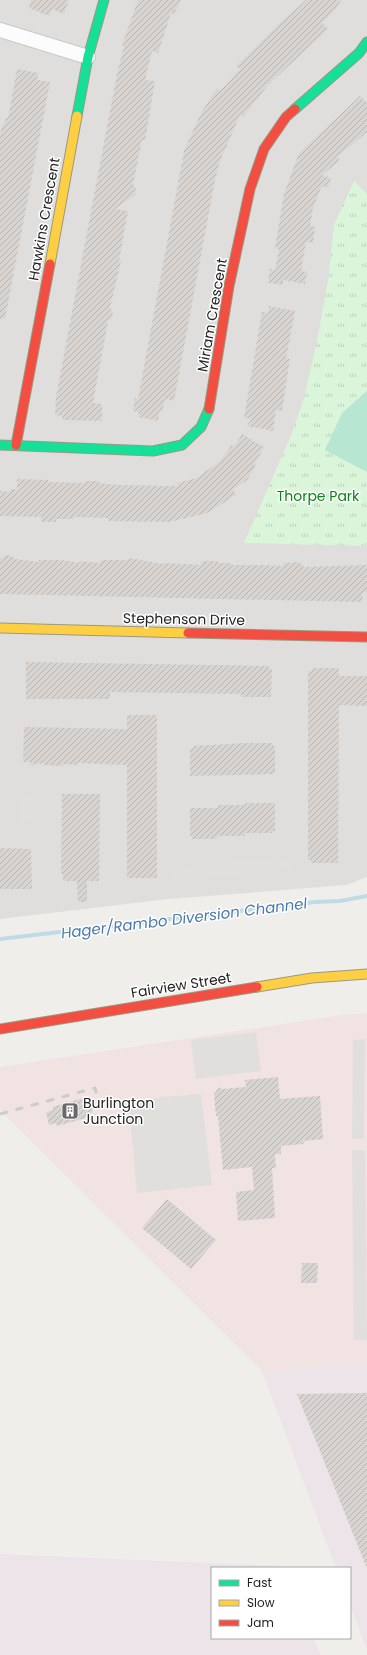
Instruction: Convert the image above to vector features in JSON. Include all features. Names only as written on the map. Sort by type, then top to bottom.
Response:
[{"type":"street","name":"Hawkins Crescent","points":[[16,445],[88,57],[104,0]]},
{"type":"street","points":[[0,30],[88,57]]},
{"type":"street","name":"Miriam Crescent","points":[[0,444],[153,451],[182,445],[202,427],[210,407],[229,286],[250,189],[264,149],[286,117],[364,52]]},
{"type":"street","name":"Stephenson Drive","points":[[0,628],[367,637]]},
{"type":"street","name":"Fairview Street","points":[[0,1029],[312,978],[367,974]]},
{"type":"shaded area","points":[[0,0],[367,0],[367,877],[347,885],[169,899],[0,919]]},
{"type":"shaded area","points":[[21,797],[31,797],[32,820],[21,820]]},
{"type":"shaded area","points":[[290,857],[291,870],[174,880],[173,867]]},
{"type":"shaded area","points":[[367,1013],[367,1365],[262,1371],[0,1110],[0,1067],[342,1015]]},
{"type":"shaded area","points":[[256,1032],[261,1071],[196,1079],[191,1040]]},
{"type":"shaded area","points":[[365,1039],[364,1139],[352,1139],[353,1040]]},
{"type":"shaded area","points":[[201,1094],[212,1185],[137,1193],[129,1104],[163,1097]]},
{"type":"shaded area","points":[[352,1150],[365,1150],[367,1340],[354,1340]]},
{"type":"shaded area","points":[[367,1365],[367,1650],[351,1608],[351,1567],[336,1567],[262,1371]]},
{"type":"shaded area","points":[[0,1554],[281,1566],[211,1567],[211,1639],[313,1639],[321,1655],[0,1655]]},
{"type":"green space","name":"Thorpe Park","points":[[354,181],[367,194],[367,546],[244,543],[292,433],[304,398],[318,336],[328,281],[334,225]]},
{"type":"green space","points":[[367,391],[367,472],[325,450],[342,413]]},
{"type":"building","points":[[30,0],[69,0],[64,14],[52,9],[49,16],[29,8]]},
{"type":"building","points":[[138,0],[181,0],[174,14],[171,13],[158,53],[152,51],[145,80],[155,81],[145,140],[142,140],[133,184],[136,189],[135,195],[115,209],[128,211],[119,261],[121,261],[110,308],[113,312],[112,318],[108,321],[93,403],[102,404],[102,421],[62,420],[62,416],[55,415],[56,397],[117,74],[124,46],[122,45]]},
{"type":"building","points":[[306,0],[341,0],[336,9],[322,23],[328,29],[268,85],[243,117],[240,115],[220,161],[215,180],[174,401],[165,399],[158,421],[138,417],[139,412],[133,411],[135,398],[138,399],[184,151],[202,111],[217,89],[220,91],[240,69],[236,66]]},
{"type":"building","points":[[17,69],[38,73],[37,80],[50,82],[5,319],[0,319],[0,137],[2,124],[4,125],[6,118],[8,118]]},
{"type":"building","points":[[360,96],[367,103],[367,132],[337,157],[340,160],[322,175],[331,178],[328,188],[322,186],[313,208],[310,226],[315,227],[313,243],[306,242],[301,271],[307,272],[305,284],[283,280],[283,285],[268,283],[270,269],[275,270],[279,249],[275,248],[284,194],[299,153]]},
{"type":"building","points":[[269,306],[295,311],[286,359],[290,359],[282,411],[276,410],[273,431],[247,426],[251,419],[244,418],[262,312],[268,313]]},
{"type":"building","points":[[242,434],[264,447],[254,465],[256,466],[247,480],[233,489],[236,495],[207,513],[170,522],[108,521],[108,518],[74,517],[74,519],[56,519],[56,522],[41,522],[41,517],[0,516],[0,491],[9,492],[10,489],[17,489],[17,479],[48,480],[48,482],[84,483],[84,481],[99,481],[99,483],[118,485],[178,486],[177,483],[197,478],[220,461],[232,445],[234,447]]},
{"type":"building","points":[[5,555],[12,556],[15,559],[39,562],[39,560],[61,560],[79,563],[81,561],[99,563],[102,560],[126,560],[129,558],[162,564],[201,565],[201,561],[217,561],[220,563],[231,563],[233,565],[283,566],[283,563],[299,562],[304,567],[367,565],[367,592],[363,592],[362,602],[0,594],[0,558],[3,558]]},
{"type":"building","points":[[26,662],[269,666],[269,669],[272,669],[271,697],[241,697],[241,694],[110,692],[110,699],[26,699]]},
{"type":"building","points":[[312,668],[339,668],[339,676],[367,676],[367,706],[339,705],[338,863],[311,863],[311,860],[308,860],[308,671],[312,671]]},
{"type":"building","points":[[127,715],[157,715],[157,878],[127,878],[127,765],[77,763],[77,765],[63,764],[63,766],[44,765],[44,763],[30,765],[30,762],[23,762],[24,727],[127,729]]},
{"type":"building","points":[[273,743],[273,746],[275,746],[275,774],[190,776],[190,749],[193,748],[193,746]]},
{"type":"building","points":[[62,794],[100,794],[99,881],[87,881],[87,902],[78,902],[77,881],[63,881],[63,874],[61,874]]},
{"type":"building","points":[[245,803],[275,803],[275,831],[272,831],[272,833],[245,833],[245,836],[217,836],[217,839],[192,839],[192,836],[190,836],[190,808],[218,808],[218,805],[245,805]]},
{"type":"building","points":[[0,848],[31,849],[32,889],[0,889]]},
{"type":"building","points":[[278,1077],[280,1099],[320,1096],[323,1139],[303,1141],[304,1144],[281,1146],[281,1154],[275,1154],[276,1168],[272,1168],[275,1218],[238,1221],[236,1192],[254,1190],[252,1167],[223,1170],[218,1116],[216,1116],[214,1094],[219,1087],[222,1089],[246,1087],[245,1080]]},
{"type":"building","name":"Burlington Junction","points":[[84,1098],[90,1102],[93,1110],[89,1117],[57,1126],[56,1123],[49,1125],[46,1112],[53,1110],[52,1107]]},
{"type":"building","points":[[167,1199],[216,1240],[191,1269],[142,1228]]},
{"type":"building","points":[[302,1263],[318,1263],[317,1283],[301,1283]]},
{"type":"building","points":[[367,1393],[367,1566],[366,1566],[297,1394]]},
{"type":"waterway","name":"Hager/Rambo Diversion Channel","points":[[0,939],[315,902],[340,901],[367,896]]},
{"type":"railway","points":[[0,1114],[95,1088],[100,1110]]},
{"type":"traffic: fast","points":[[77,116],[88,57],[104,0]]},
{"type":"traffic: fast","points":[[295,109],[359,53],[367,42]]},
{"type":"traffic: fast","points":[[0,445],[153,451],[182,445],[201,427],[209,409]]},
{"type":"traffic: slow","points":[[50,264],[77,116]]},
{"type":"traffic: slow","points":[[0,628],[188,633]]},
{"type":"traffic: slow","points":[[257,987],[312,978],[367,974]]},
{"type":"traffic: jam","points":[[209,409],[229,286],[250,189],[264,149],[286,117],[295,109]]},
{"type":"traffic: jam","points":[[16,445],[50,264]]},
{"type":"traffic: jam","points":[[188,633],[367,637]]},
{"type":"traffic: jam","points":[[0,1029],[257,987]]},
{"type":"place","name":"Burlington Junction","points":[[70,1111]]}]
